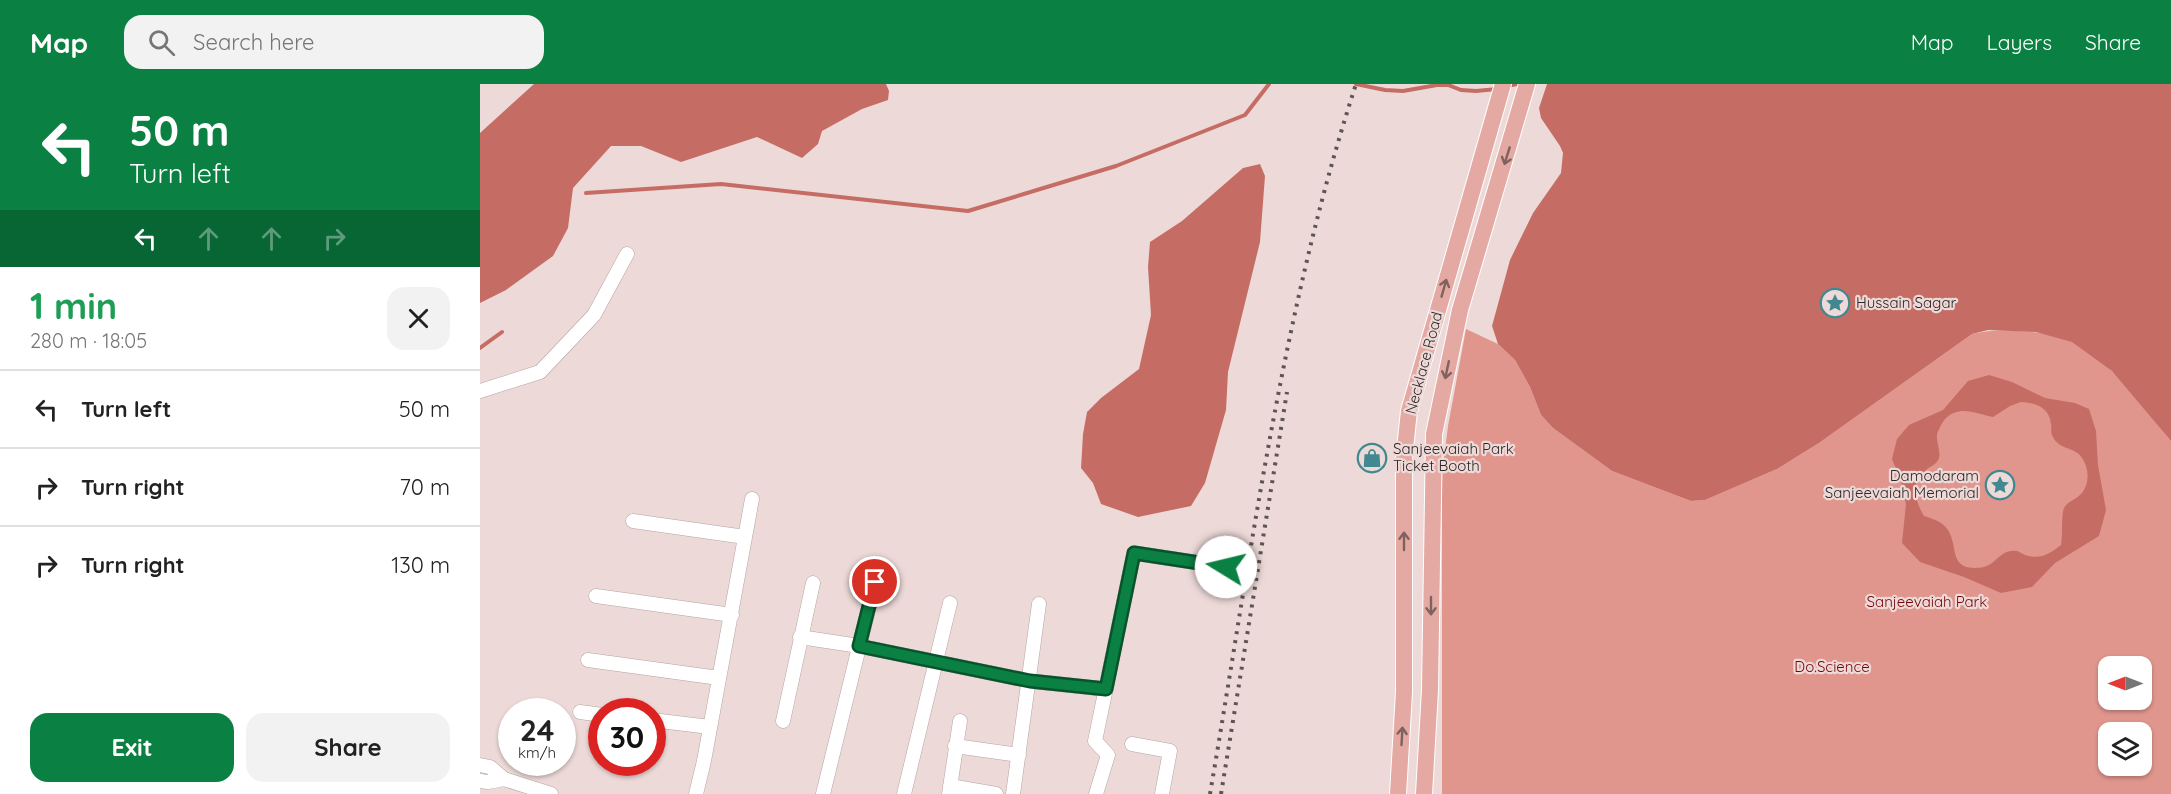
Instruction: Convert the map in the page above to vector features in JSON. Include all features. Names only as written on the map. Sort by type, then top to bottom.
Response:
[{"type":"main road","name":"Necklace Road","points":[[1398,794],[1404,692],[1404,458],[1409,411],[1503,84]]},
{"type":"main road","name":"Necklace Road","points":[[1424,794],[1430,690],[1434,434],[1460,310],[1527,84]]},
{"type":"main road","points":[[1407,428],[1434,434]]},
{"type":"street","points":[[480,391],[540,372],[594,315],[627,254]]},
{"type":"street","points":[[696,794],[732,615],[752,498]]},
{"type":"street","points":[[633,521],[745,537]]},
{"type":"street","points":[[1096,794],[1108,754],[1095,741],[1134,553],[1226,567]]},
{"type":"street","points":[[826,794],[875,582]]},
{"type":"street","points":[[783,721],[813,583]]},
{"type":"street","points":[[596,596],[732,615]]},
{"type":"street","points":[[904,794],[950,603]]},
{"type":"street","points":[[1013,794],[1039,604]]},
{"type":"street","points":[[800,637],[859,646],[1030,681],[1106,689]]},
{"type":"street","points":[[588,660],[719,678]]},
{"type":"street","points":[[580,712],[588,713]]},
{"type":"street","points":[[960,721],[949,790],[996,794]]},
{"type":"street","points":[[666,722],[710,727]]},
{"type":"street","points":[[1131,744],[1170,751],[1162,794]]},
{"type":"street","points":[[955,746],[1019,754]]},
{"type":"street","points":[[480,765],[490,767],[504,779],[551,794]]},
{"type":"street","points":[[485,786],[504,779]]},
{"type":"green space","name":"Sanjeevaiah Park","points":[[1466,329],[1498,344],[1515,360],[1530,387],[1541,415],[1553,428],[1612,471],[1691,501],[1705,500],[1777,469],[1819,443],[1972,334],[2025,331],[2067,339],[2088,351],[2115,374],[2171,441],[2171,794],[1442,794],[1442,473],[1448,426]]},
{"type":"shaded area","points":[[534,84],[886,84],[889,91],[888,100],[862,109],[822,131],[818,144],[802,158],[757,137],[681,162],[641,146],[611,146],[573,188],[568,228],[553,256],[506,290],[480,303],[480,133]]},
{"type":"shaded area","name":"Hussain Sagar","points":[[1547,84],[2171,84],[2171,441],[2112,371],[2072,342],[2036,332],[1988,330],[1972,334],[1819,443],[1777,469],[1705,500],[1691,501],[1612,471],[1553,428],[1541,415],[1530,387],[1515,360],[1498,344],[1492,326],[1510,260],[1533,213],[1561,173],[1563,153],[1541,118],[1539,108]]},
{"type":"shaded area","points":[[1260,164],[1265,176],[1260,242],[1228,372],[1226,410],[1205,483],[1191,506],[1138,517],[1101,504],[1093,483],[1081,468],[1087,412],[1101,398],[1139,369],[1151,315],[1148,267],[1150,242],[1182,221],[1243,168]]},
{"type":"shaded area","points":[[1989,375],[2012,382],[2045,398],[2075,403],[2089,409],[2096,431],[2098,465],[2106,510],[2099,536],[2055,563],[2032,587],[2001,593],[1920,562],[1902,543],[1906,504],[1901,481],[1892,459],[1897,439],[1909,425],[1943,410],[1968,381]],"holes":[[[2021,402],[2045,410],[2050,418],[2052,434],[2056,441],[2082,458],[2087,471],[2086,485],[2082,493],[2064,508],[2061,545],[2053,551],[2039,557],[2011,551],[1984,567],[1964,566],[1956,557],[1946,527],[1924,516],[1916,499],[1917,481],[1938,460],[1938,433],[1944,421],[1951,414],[1968,411],[1993,417],[2010,406]]]},
{"type":"waterway","points":[[586,193],[721,184],[968,211],[1116,166],[1245,115],[1269,84]]},
{"type":"waterway","points":[[1356,84],[1403,91],[1437,85],[1448,85],[1461,90],[1497,89]]},
{"type":"waterway","points":[[1507,86],[1517,84]]},
{"type":"waterway","points":[[480,348],[502,332]]},
{"type":"railway","points":[[1210,794],[1254,526],[1288,347],[1307,259],[1356,84]]},
{"type":"railway","points":[[1221,794],[1287,392]]},
{"type":"place","name":"Hussain Sagar","points":[[1835,303]]},
{"type":"place","name":"Sanjeevaiah Park Ticket Booth","points":[[1372,458]]},
{"type":"place","name":"Damodaram Sanjeevaiah Memorial","points":[[2000,485]]},
{"type":"route","points":[[875,582],[859,646],[1030,681],[1106,689],[1134,553],[1226,567]]},
{"type":"park label","name":"Do.Science","points":[[1832,667]]}]
